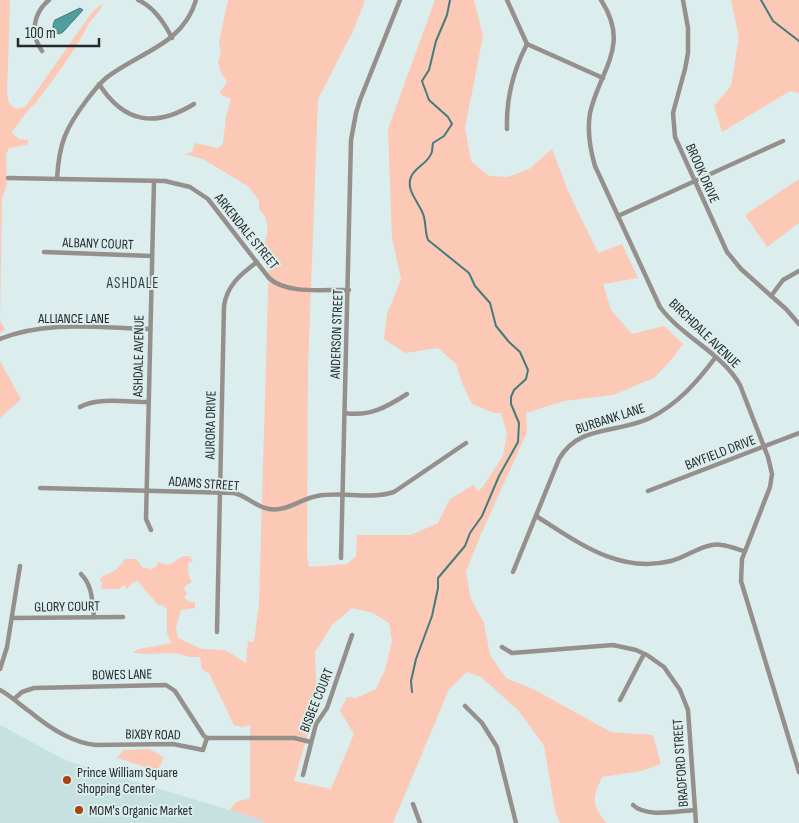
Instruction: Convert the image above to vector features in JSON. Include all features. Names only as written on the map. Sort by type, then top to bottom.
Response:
[{"type":"street","points":[[42,51],[36,39],[34,24],[39,10],[49,0]]},
{"type":"street","points":[[138,0],[155,12],[172,38]]},
{"type":"street","points":[[57,179],[60,150],[67,129],[99,84],[113,73],[172,38],[184,26],[196,0]]},
{"type":"street","name":"ANDERSON STREET","points":[[341,558],[352,140],[356,112],[400,0]]},
{"type":"street","points":[[507,0],[527,44],[603,78]]},
{"type":"street","name":"BIRCHDALE AVENUE","points":[[601,0],[610,15],[614,33],[613,53],[590,114],[590,144],[596,166],[660,307],[671,320],[732,372],[740,385],[771,467],[772,480],[740,566],[741,581],[799,772]]},
{"type":"street","name":"BROOK DRIVE","points":[[683,0],[688,28],[688,52],[674,106],[672,124],[675,137],[730,256],[786,309],[799,324]]},
{"type":"street","points":[[507,129],[507,108],[512,81],[527,44]]},
{"type":"street","points":[[99,84],[124,112],[144,119],[168,117],[182,112],[194,104]]},
{"type":"street","points":[[618,216],[783,141]]},
{"type":"street","name":"ARKENDALE STREET","points":[[8,178],[154,181],[181,184],[202,194],[213,204],[273,281],[284,287],[349,290]]},
{"type":"street","name":"ASHDALE AVENUE","points":[[151,530],[146,518],[146,491],[154,181]]},
{"type":"street","name":"ALBANY COURT","points":[[44,252],[152,256]]},
{"type":"street","name":"AURORA DRIVE","points":[[217,632],[224,302],[233,282],[257,262]]},
{"type":"street","points":[[771,296],[784,280],[799,271]]},
{"type":"street","name":"ALLIANCE LANE","points":[[0,339],[21,331],[40,328],[150,329]]},
{"type":"street","name":"BURBANK LANE","points":[[513,572],[559,459],[569,445],[583,436],[635,424],[661,412],[688,391],[716,358]]},
{"type":"street","points":[[345,413],[374,412],[407,394]]},
{"type":"street","points":[[80,407],[97,402],[148,402]]},
{"type":"street","name":"BAYFIELD DRIVE","points":[[648,491],[799,433]]},
{"type":"street","name":"ADAMS STREET","points":[[40,488],[220,492],[241,495],[263,508],[276,510],[284,509],[320,495],[382,495],[394,492],[466,443]]},
{"type":"street","points":[[536,516],[592,551],[627,562],[663,563],[716,545],[744,551]]},
{"type":"street","points":[[0,670],[7,647],[20,566]]},
{"type":"street","points":[[81,574],[90,588],[94,618]]},
{"type":"street","name":"GLORY COURT","points":[[12,618],[123,617]]},
{"type":"street","name":"BISBEE COURT","points":[[303,775],[317,722],[327,708],[352,635]]},
{"type":"street","name":"BRADFORD STREET","points":[[502,647],[512,653],[613,645],[630,648],[656,661],[671,676],[684,700],[689,719],[696,823]]},
{"type":"street","points":[[620,700],[644,654]]},
{"type":"street","name":"BOWES LANE","points":[[14,699],[22,692],[34,688],[166,685],[176,691],[207,738]]},
{"type":"street","name":"BIXBY ROAD","points":[[0,690],[40,720],[69,737],[91,745],[173,744],[203,750],[207,738]]},
{"type":"street","points":[[465,706],[482,723],[497,747],[516,823]]},
{"type":"street","points":[[207,738],[294,738],[311,742]]},
{"type":"street","points":[[413,804],[420,823]]},
{"type":"street","points":[[633,805],[637,809],[646,812],[695,810]]},
{"type":"shaded area","points":[[0,0],[10,0],[7,94],[9,102],[13,107],[19,109],[26,106],[93,11],[103,3],[63,65],[11,133],[19,139],[29,140],[27,145],[9,148],[6,154],[7,184],[2,199],[0,320]]},
{"type":"shaded area","points":[[228,0],[365,0],[354,29],[318,99],[308,367],[307,556],[309,567],[347,564],[356,556],[357,535],[411,535],[438,523],[450,499],[473,485],[478,491],[482,488],[503,456],[507,433],[501,413],[494,413],[472,404],[456,364],[438,348],[405,353],[384,339],[387,314],[401,279],[392,238],[388,129],[435,0],[474,0],[483,36],[465,128],[471,161],[489,176],[508,177],[529,169],[552,149],[568,191],[598,253],[622,244],[638,278],[603,284],[611,310],[632,334],[664,326],[683,344],[654,378],[613,395],[564,401],[526,413],[527,432],[466,572],[471,599],[484,623],[490,655],[506,678],[533,689],[611,732],[653,735],[661,764],[641,771],[602,777],[596,791],[595,801],[598,811],[607,823],[560,823],[555,811],[544,746],[519,711],[481,677],[467,672],[449,689],[393,823],[263,823],[263,820],[230,810],[238,801],[249,799],[250,795],[250,725],[242,727],[234,725],[209,673],[202,669],[199,657],[189,657],[176,653],[142,654],[132,652],[171,643],[167,633],[167,609],[163,605],[158,605],[138,581],[132,583],[127,589],[124,585],[119,589],[101,588],[102,583],[100,579],[116,569],[125,559],[136,559],[142,567],[151,569],[157,566],[158,562],[168,564],[184,556],[190,556],[193,562],[189,562],[188,570],[192,582],[185,586],[184,589],[187,593],[184,598],[190,602],[195,602],[195,608],[181,610],[176,628],[178,638],[202,649],[225,650],[246,663],[248,641],[254,642],[259,604],[269,261],[261,253],[268,230],[266,220],[259,209],[259,201],[249,187],[203,159],[184,154],[192,152],[195,143],[218,148],[223,144],[226,116],[231,99],[221,95],[220,92],[227,82],[220,71],[218,61],[221,54],[219,42]],"holes":[[[352,608],[373,613],[389,623],[392,641],[385,670],[376,689],[356,698],[347,697],[340,711],[354,734],[331,789],[294,781],[317,703],[315,652],[332,625]]]},
{"type":"shaded area","points":[[731,0],[799,0],[799,93],[790,91],[722,132],[714,106],[731,86],[739,37]]},
{"type":"shaded area","points":[[799,179],[799,223],[767,247],[745,215]]},
{"type":"shaded area","points":[[0,320],[5,330],[0,333]]},
{"type":"shaded area","points":[[0,361],[21,399],[0,418]]},
{"type":"shaded area","points":[[0,725],[67,761],[263,820],[263,823],[0,823]]},
{"type":"shaded area","points":[[149,749],[164,757],[159,767],[161,772],[117,758],[124,750]]},
{"type":"water","points":[[80,8],[83,10],[63,32],[59,34],[55,32],[53,26],[55,20]]},
{"type":"waterway","points":[[412,692],[411,681],[416,659],[432,616],[438,588],[438,578],[465,546],[470,533],[482,516],[499,476],[518,442],[519,423],[511,404],[511,397],[514,390],[526,379],[528,370],[520,352],[496,326],[490,303],[475,286],[469,273],[428,240],[424,217],[410,187],[411,177],[429,157],[432,152],[433,143],[444,136],[452,124],[448,117],[429,100],[422,81],[429,70],[436,41],[447,15],[450,0]]},
{"type":"waterway","points":[[761,0],[773,21],[799,41]]},
{"type":"place","name":"Prince William Square Shopping Center","points":[[67,780]]},
{"type":"place","name":"MOM's Organic Market","points":[[79,810]]},
{"type":"district","name":"ASHDALE","points":[[133,283]]}]
